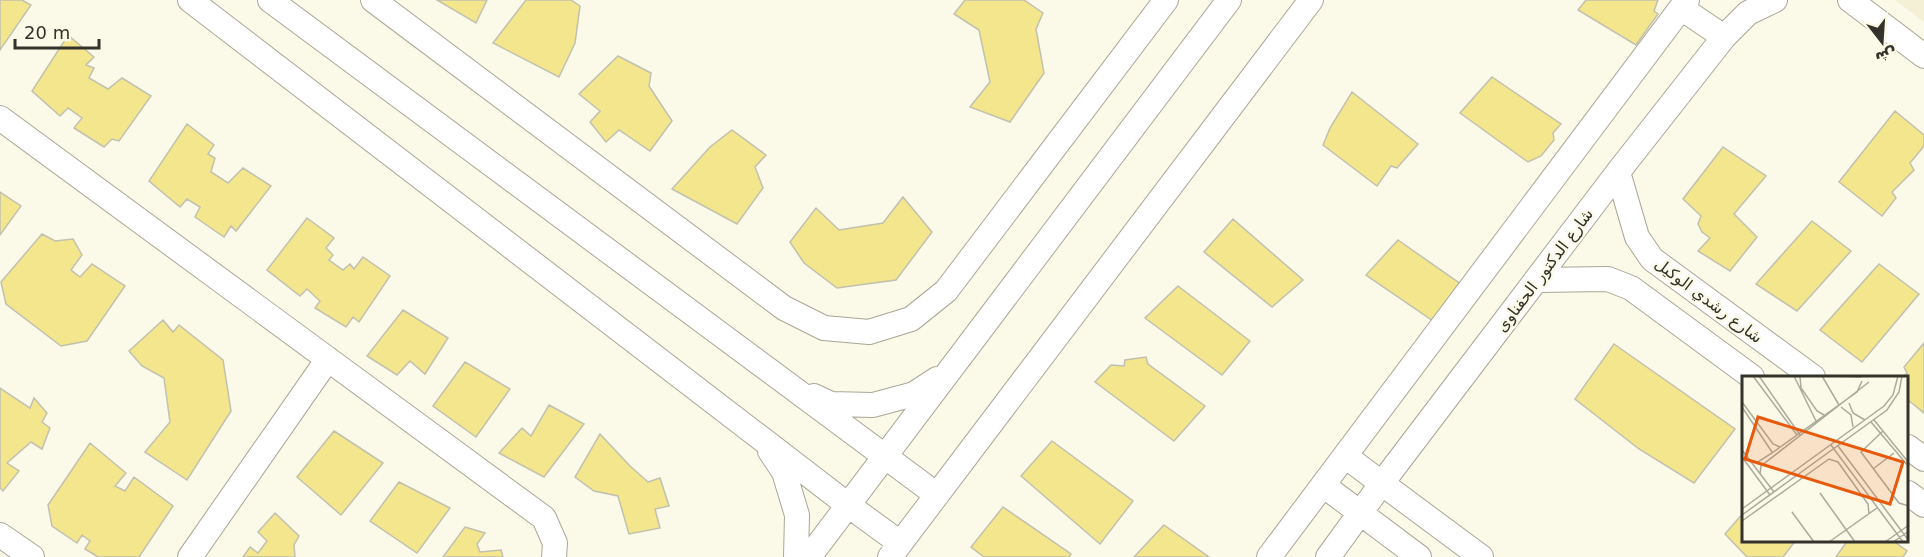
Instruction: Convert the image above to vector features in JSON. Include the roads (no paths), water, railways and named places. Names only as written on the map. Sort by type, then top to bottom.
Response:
[{"type":"street","points":[[190,0],[848,505],[895,550],[1311,0]]},
{"type":"street","points":[[270,0],[937,495]]},
{"type":"street","points":[[373,0],[784,308],[824,328],[869,332],[911,319],[946,291],[1166,0]]},
{"type":"street","points":[[809,557],[1229,0]]},
{"type":"street","name":"شارع الدكتور الحفناوى","points":[[1328,557],[1618,172],[1724,37],[1748,13],[1775,0]]},
{"type":"street","points":[[1850,0],[1924,56]]},
{"type":"street","points":[[1269,557],[1684,4],[1724,37]]},
{"type":"street","points":[[0,118],[544,518],[555,543],[554,557]]},
{"type":"street","name":"شارع رشدي الوكيل","points":[[1618,172],[1637,237],[1652,259],[1812,376]]},
{"type":"street","points":[[1537,280],[1608,279],[1631,288],[1751,376]]},
{"type":"street","points":[[190,557],[328,359]]},
{"type":"street","points":[[792,387],[831,404],[873,405],[914,394],[949,371]]},
{"type":"street","points":[[758,435],[784,472],[797,515],[796,557]]},
{"type":"street","points":[[1909,448],[1924,459]]},
{"type":"street","points":[[1345,456],[1482,557]]},
{"type":"street","points":[[1323,485],[1419,557]]},
{"type":"street","points":[[1909,494],[1924,505]]},
{"type":"street","points":[[0,535],[32,557]]}]
